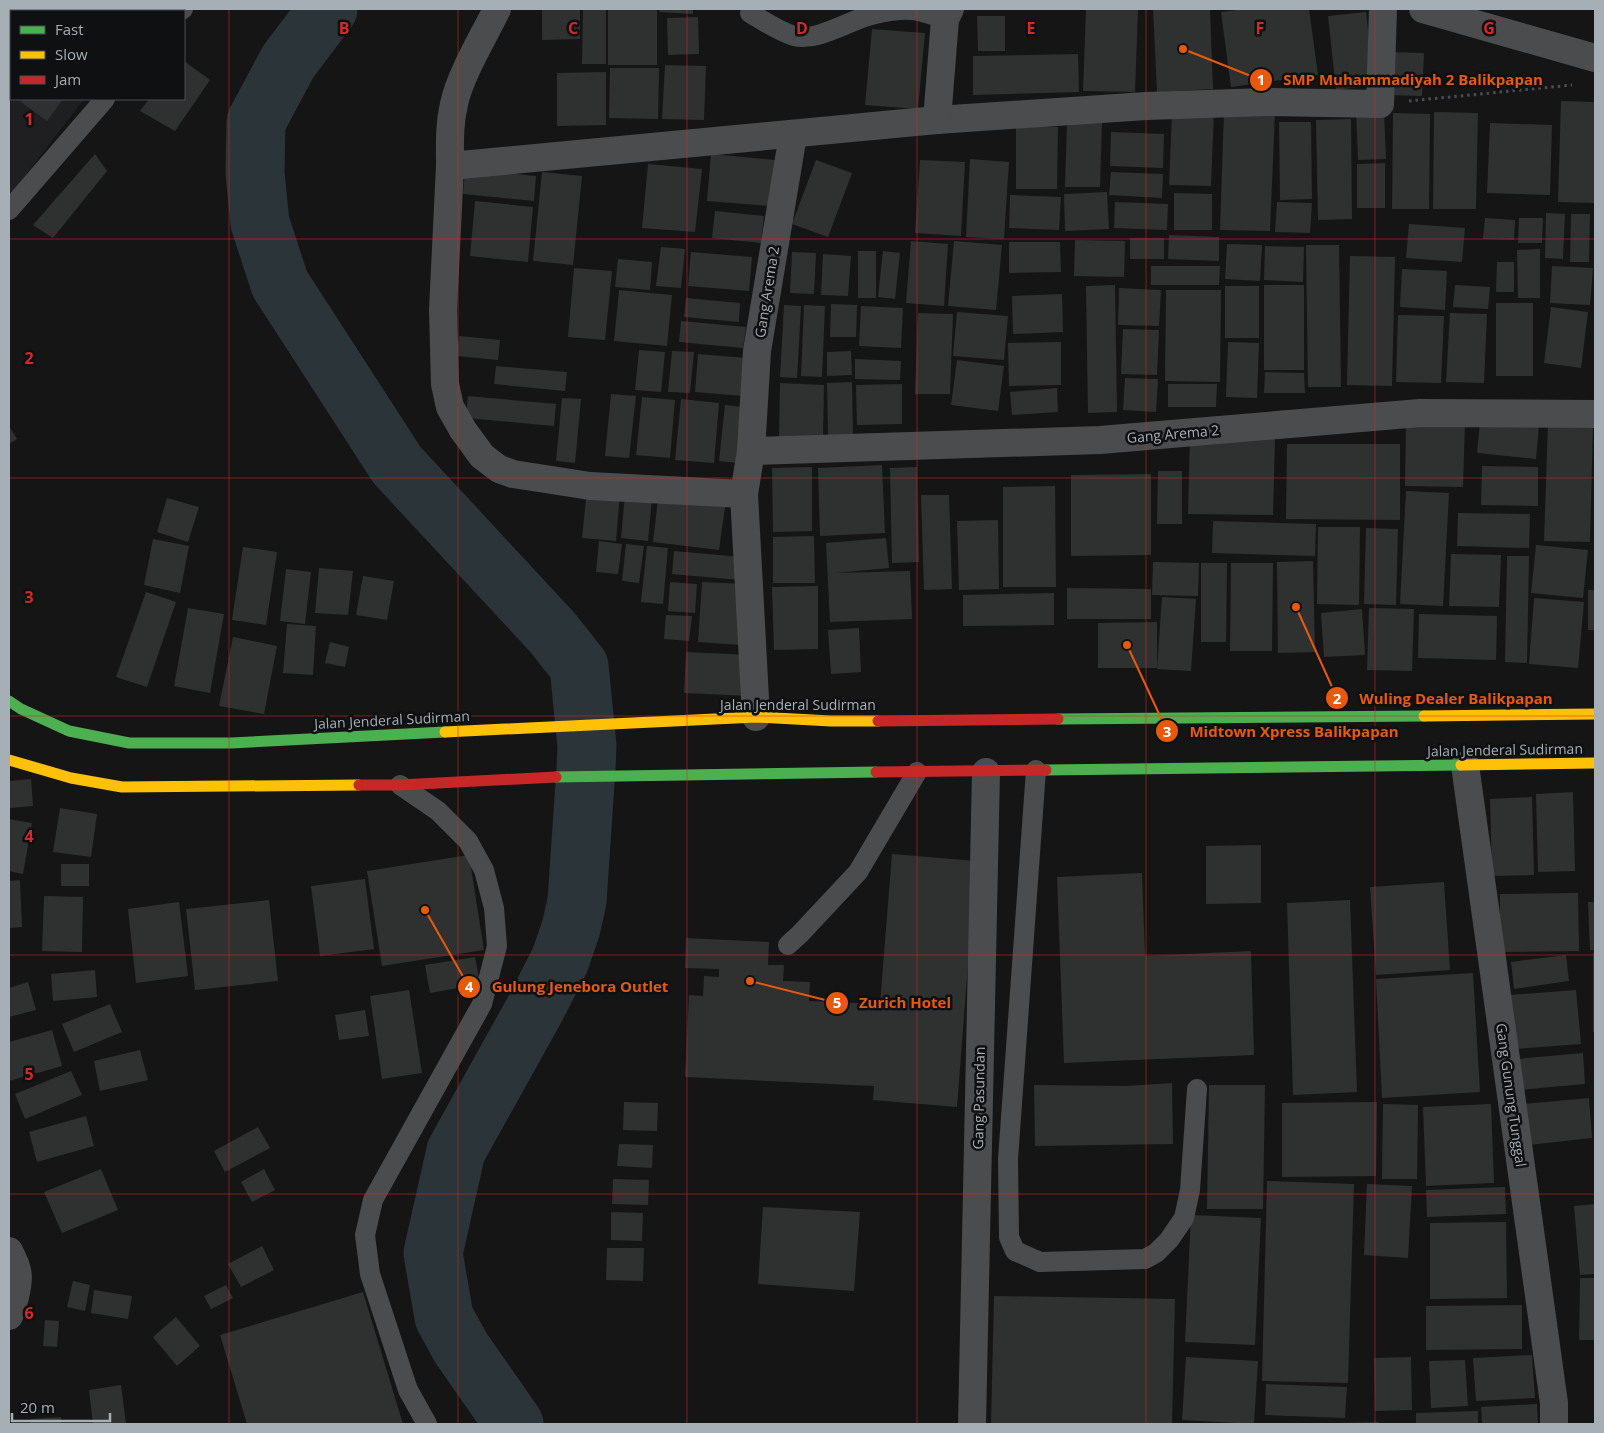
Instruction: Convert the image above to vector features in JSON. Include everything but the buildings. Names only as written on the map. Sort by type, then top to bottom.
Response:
[{"type":"highway","name":"Jalan Jenderal Sudirman","points":[[9,701],[69,731],[129,743],[231,743],[756,718],[830,721],[1595,714]]},
{"type":"highway","name":"Jalan Jenderal Sudirman","points":[[9,760],[71,778],[122,787],[400,785],[584,776],[1595,764]]},
{"type":"street","points":[[497,9],[463,78],[454,102],[450,126],[450,166],[443,310],[445,384],[450,406],[463,430],[482,456],[499,470],[513,474],[590,486],[744,494]]},
{"type":"street","points":[[450,166],[937,120],[1146,106],[1266,102],[1380,104],[1383,9]]},
{"type":"street","points":[[1423,9],[1595,58]]},
{"type":"street","points":[[937,120],[948,14]]},
{"type":"street","name":"Gang Arema 2","points":[[756,718],[744,494],[751,451],[757,351],[792,135]]},
{"type":"street","name":"Gang Arema 2","points":[[751,451],[1100,440],[1420,413],[1595,414]]},
{"type":"street","name":"Gang Gunung Tunggal","points":[[1465,765],[1553,1394],[1554,1424]]},
{"type":"street","name":"Gang Pasundan","points":[[972,1424],[986,772]]},
{"type":"street","points":[[9,1251],[19,1275],[9,1316]]},
{"type":"lane","points":[[750,12],[780,30],[795,36],[806,37],[817,35],[870,15],[888,12],[912,10],[948,14]]},
{"type":"lane","points":[[9,208],[104,100]]},
{"type":"lane","points":[[1036,770],[1008,1158],[1008,1237],[1015,1250],[1040,1262],[1145,1259],[1156,1254],[1169,1240],[1184,1218],[1190,1190],[1197,1090]]},
{"type":"lane","points":[[788,945],[858,872],[917,772]]},
{"type":"lane","points":[[400,785],[438,811],[468,841],[484,870],[494,908],[497,946],[482,1004],[373,1200],[365,1235],[370,1274],[408,1390],[427,1424]]},
{"type":"path","points":[[1380,104],[1576,84]]},
{"type":"shaded area","points":[[9,9],[153,9],[10,10],[10,100],[83,100],[9,197]]},
{"type":"waterway","points":[[328,9],[288,62],[256,122],[255,173],[260,223],[280,284],[397,465],[552,632],[579,666],[587,746],[577,901],[571,928],[560,960],[535,1009],[456,1151],[433,1253],[444,1317],[461,1348],[514,1424]]},
{"type":"traffic: fast","points":[[9,701],[21,709],[69,731],[129,743],[231,743],[445,732]]},
{"type":"traffic: fast","points":[[1058,719],[1424,716]]},
{"type":"traffic: fast","points":[[1046,770],[1461,765]]},
{"type":"traffic: fast","points":[[556,777],[876,772]]},
{"type":"traffic: slow","points":[[1424,716],[1595,714]]},
{"type":"traffic: slow","points":[[445,732],[756,717],[831,721],[878,721]]},
{"type":"traffic: slow","points":[[9,760],[71,778],[122,787],[359,785]]},
{"type":"traffic: slow","points":[[1461,765],[1595,763]]},
{"type":"traffic: jam","points":[[878,721],[1058,719]]},
{"type":"traffic: jam","points":[[876,772],[1046,770]]},
{"type":"traffic: jam","points":[[359,785],[400,785],[556,777]]},
{"type":"place","name":"SMP Muhammadiyah 2 Balikpapan","points":[[1183,49]]},
{"type":"place","name":"Wuling Dealer Balikpapan","points":[[1296,607]]},
{"type":"place","name":"Midtown Xpress Balikpapan","points":[[1127,645]]},
{"type":"place","name":"Gulung Jenebora Outlet","points":[[425,910]]},
{"type":"place","name":"Zurich Hotel","points":[[750,981]]}]
